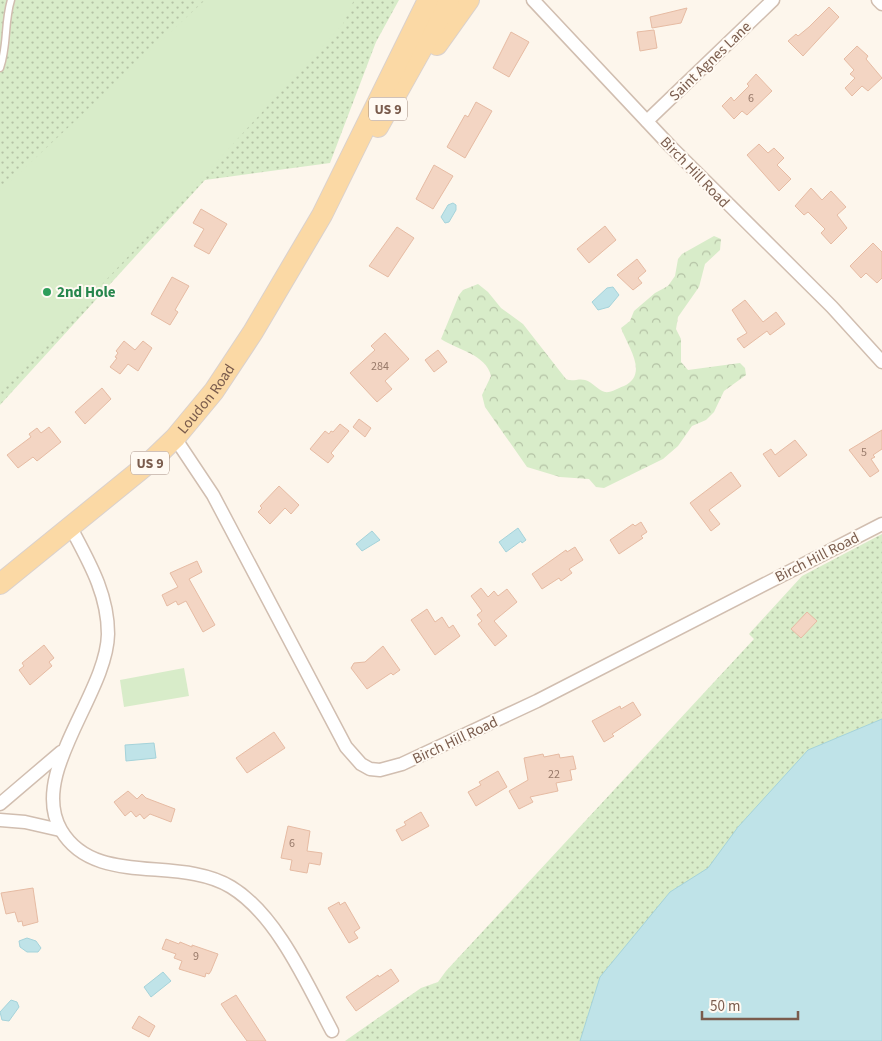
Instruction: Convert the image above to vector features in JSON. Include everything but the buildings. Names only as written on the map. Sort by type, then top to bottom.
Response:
[{"type":"main road","name":"US 9","points":[[322,214],[428,0]]},
{"type":"main road","name":"US 9","points":[[322,214],[349,176],[449,0]]},
{"type":"main road","points":[[388,110],[422,67],[468,0]]},
{"type":"main road","name":"Loudon Road","points":[[0,584],[135,476],[175,438],[228,372],[322,214]]},
{"type":"street","name":"Birch Hill Road","points":[[533,0],[716,194],[832,307],[882,362]]},
{"type":"street","name":"Saint Agnes Lane","points":[[646,121],[773,0]]},
{"type":"street","points":[[878,0],[882,4]]},
{"type":"street","name":"Birch Hill Road","points":[[175,438],[213,495],[346,747],[361,764],[375,770],[402,764],[537,701],[882,524]]},
{"type":"street","points":[[71,528],[97,577],[104,600],[108,632],[105,655],[100,672],[58,764],[54,788],[55,810],[60,830],[71,843],[96,860],[112,865],[177,870],[207,876],[241,894],[261,914],[287,950],[332,1031]]},
{"type":"street","points":[[0,804],[48,764],[64,748]]},
{"type":"street","points":[[0,820],[25,822],[60,830]]},
{"type":"lane","points":[[0,68],[6,52],[6,17],[11,0]]},
{"type":"green space","name":"2nd Hole","points":[[0,0],[399,0],[376,42],[330,163],[205,180],[0,405]]},
{"type":"green space","name":"2nd Hole","points":[[205,0],[354,0],[343,24],[0,393],[0,191]]},
{"type":"green space","points":[[714,236],[721,239],[720,250],[705,264],[699,287],[678,317],[676,329],[681,339],[681,362],[688,370],[740,363],[745,368],[746,375],[724,391],[714,412],[706,420],[692,426],[678,446],[663,459],[604,488],[596,487],[589,479],[560,477],[527,467],[485,407],[482,395],[491,376],[488,369],[483,362],[470,353],[441,339],[459,295],[463,290],[478,284],[488,292],[501,308],[523,324],[566,379],[585,380],[602,391],[610,392],[624,386],[635,375],[636,367],[632,352],[621,328],[630,321],[634,311],[655,293],[668,286],[675,276],[678,259],[682,254]]},
{"type":"green space","points":[[882,534],[882,1041],[345,1041],[421,988],[438,982],[446,971],[754,639],[749,634],[802,576]]},
{"type":"green space","points":[[184,668],[189,696],[124,707],[120,680]]},
{"type":"water","points":[[453,203],[456,205],[456,210],[449,222],[445,223],[441,217],[448,205]]},
{"type":"water","points":[[613,287],[619,295],[609,307],[598,310],[592,302],[607,288]]},
{"type":"water","points":[[518,528],[526,540],[522,543],[521,541],[506,552],[499,542]]},
{"type":"water","points":[[372,531],[380,540],[362,551],[356,544]]},
{"type":"water","points":[[882,719],[882,1041],[580,1041],[600,977],[670,892],[708,868],[738,827],[808,750]]},
{"type":"water","points":[[154,743],[156,758],[126,761],[125,745]]},
{"type":"water","points":[[27,938],[36,941],[41,948],[38,952],[27,952],[20,947],[19,941]]},
{"type":"water","points":[[163,972],[171,981],[151,997],[144,987]]},
{"type":"water","points":[[11,1000],[17,1002],[19,1007],[9,1021],[2,1020],[0,1012]]},
{"type":"place","name":"2nd Hole","points":[[47,292]]}]
